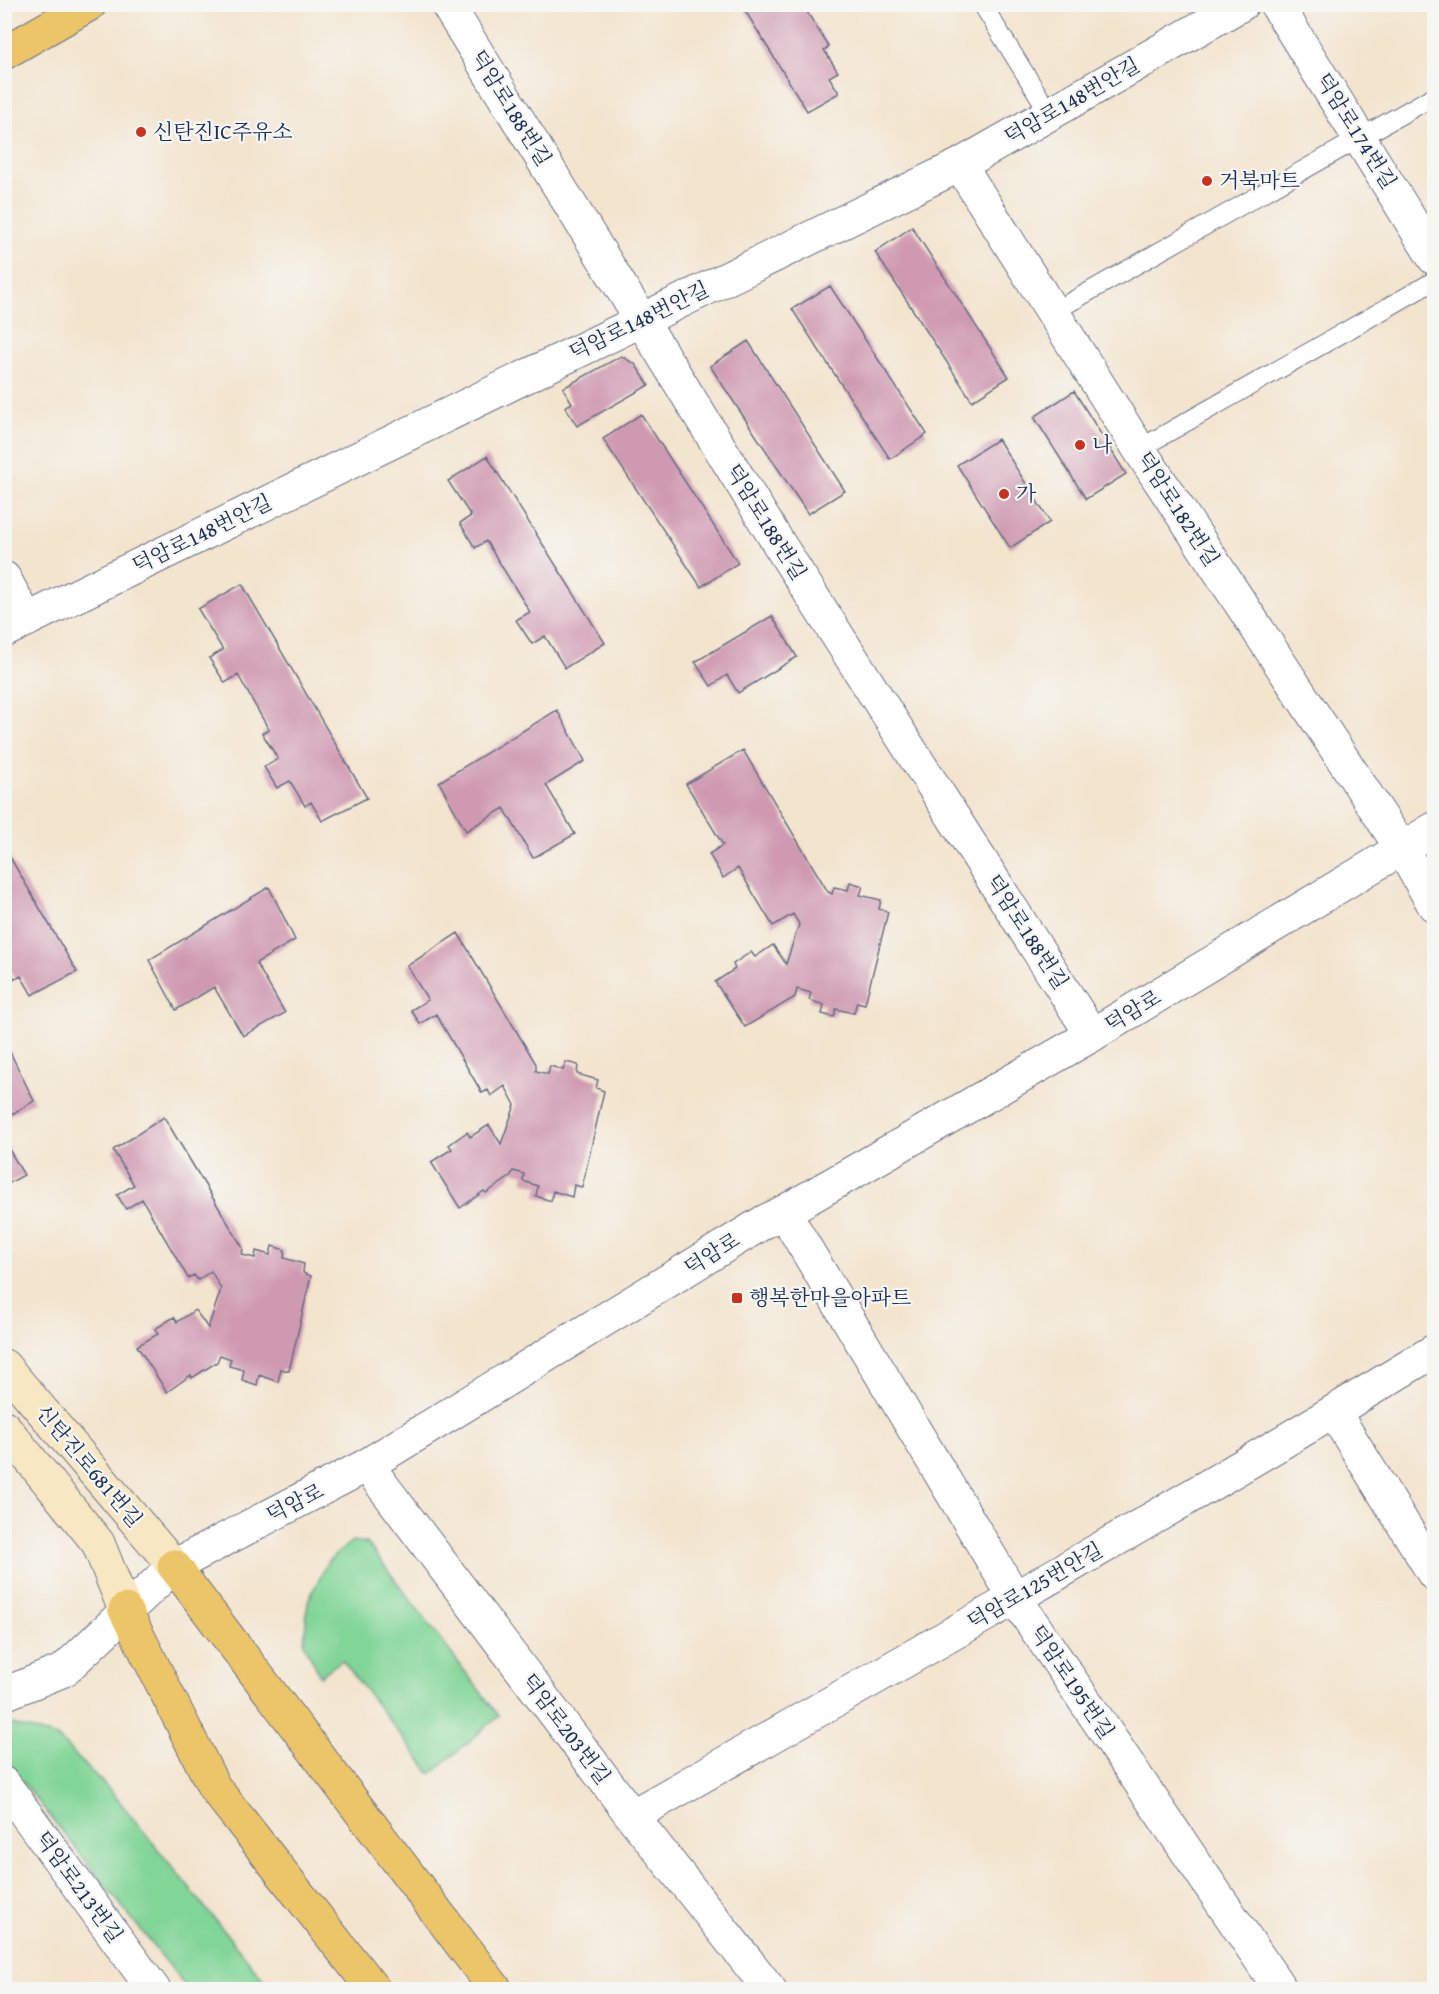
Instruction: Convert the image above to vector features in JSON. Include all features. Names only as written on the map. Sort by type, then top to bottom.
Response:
[{"type":"main road","points":[[4,53],[90,4]]},
{"type":"main road","name":"신탄진로681번길","points":[[4,1366],[174,1566]]},
{"type":"main road","name":"신탄진로681번길","points":[[4,1427],[98,1543],[125,1610]]},
{"type":"main road","points":[[174,1566],[496,1989]]},
{"type":"main road","points":[[125,1610],[214,1787],[374,1989]]},
{"type":"street","name":"덕암로188번길","points":[[447,4],[779,544],[1092,1035]]},
{"type":"street","name":"덕암로148번안길","points":[[4,578],[16,625],[960,165],[1242,4]]},
{"type":"street","name":"덕암로174번길","points":[[1276,4],[1434,258]]},
{"type":"street","name":"덕암로182번길","points":[[960,165],[1138,449],[1402,849],[1434,905]]},
{"type":"street","name":"덕암로","points":[[4,1694],[64,1670],[174,1566],[367,1465],[764,1222],[1092,1035],[1434,829]]},
{"type":"street","name":"덕암로195번길","points":[[784,1212],[1015,1598],[1281,1989]]},
{"type":"street","name":"덕암로125번안길","points":[[632,1816],[1015,1598],[1434,1351]]},
{"type":"street","points":[[1334,1412],[1434,1574]]},
{"type":"street","name":"덕암로203번길","points":[[367,1465],[632,1816],[770,1989]]},
{"type":"street","name":"덕암로213번길","points":[[4,1784],[154,1989]]},
{"type":"lane","points":[[982,4],[1050,114]]},
{"type":"lane","points":[[1053,312],[1434,96]]},
{"type":"lane","points":[[1138,449],[1434,281]]},
{"type":"green space","points":[[352,1541],[367,1543],[499,1716],[431,1774],[342,1660],[320,1676],[304,1643],[308,1601],[328,1561]]},
{"type":"green space","points":[[8,1723],[57,1737],[111,1791],[271,1989],[188,1989],[5,1760],[5,1726]]},
{"type":"building","points":[[741,4],[802,4],[829,47],[824,50],[838,72],[829,77],[839,93],[807,111]]},
{"type":"building","points":[[912,227],[1009,377],[972,401],[875,252]]},
{"type":"building","points":[[830,286],[927,434],[890,459],[792,309]]},
{"type":"building","points":[[748,341],[845,491],[808,514],[710,366]]},
{"type":"building","points":[[621,356],[635,364],[649,385],[577,426],[565,407],[572,403],[563,388]]},
{"type":"building","name":"나","points":[[1074,391],[1126,474],[1086,499],[1034,417]]},
{"type":"building","points":[[641,414],[738,563],[701,587],[603,439]]},
{"type":"building","name":"가","points":[[998,439],[1050,522],[1010,548],[957,465]]},
{"type":"building","points":[[487,456],[605,643],[565,668],[545,636],[532,644],[516,620],[530,612],[486,541],[475,548],[460,523],[471,516],[448,481]]},
{"type":"building","points":[[242,584],[367,798],[322,821],[311,802],[305,806],[290,781],[277,788],[264,767],[278,759],[262,733],[269,730],[238,675],[225,683],[209,658],[223,650],[198,609]]},
{"type":"building","points":[[772,616],[797,657],[738,693],[727,675],[711,686],[695,662]]},
{"type":"building","points":[[557,710],[585,761],[546,785],[575,834],[533,858],[504,808],[466,831],[439,782]]},
{"type":"building","points":[[743,750],[828,892],[832,894],[834,887],[848,890],[850,882],[863,886],[860,895],[881,900],[879,909],[888,912],[865,1004],[857,1002],[854,1013],[836,1009],[834,1017],[822,1014],[824,1005],[809,1000],[811,993],[797,989],[795,997],[745,1027],[715,982],[735,969],[733,964],[751,952],[755,957],[773,945],[786,964],[799,924],[793,914],[773,926],[738,868],[723,878],[709,854],[723,845],[686,784]]},
{"type":"building","points":[[4,847],[77,972],[32,995],[21,976],[15,979],[4,962]]},
{"type":"building","points":[[269,887],[295,940],[256,963],[285,1013],[243,1036],[214,987],[176,1010],[149,960]]},
{"type":"building","points":[[458,933],[536,1064],[536,1071],[548,1074],[550,1066],[563,1070],[566,1062],[578,1065],[577,1074],[598,1080],[596,1088],[604,1091],[582,1187],[574,1185],[572,1197],[553,1191],[551,1201],[536,1196],[538,1186],[523,1181],[524,1174],[513,1171],[510,1177],[486,1193],[484,1191],[460,1208],[431,1162],[452,1149],[449,1145],[467,1132],[470,1137],[489,1125],[501,1144],[515,1105],[505,1086],[491,1096],[488,1090],[482,1093],[436,1014],[420,1024],[411,1010],[428,1000],[407,966]]},
{"type":"building","points":[[8,1048],[34,1101],[4,1119],[4,1050]]},
{"type":"building","points":[[164,1117],[243,1248],[242,1255],[255,1258],[256,1251],[270,1255],[272,1246],[285,1250],[284,1258],[304,1264],[303,1273],[311,1276],[289,1371],[281,1369],[278,1382],[259,1375],[257,1385],[242,1380],[244,1370],[229,1366],[231,1359],[220,1355],[217,1362],[192,1378],[191,1375],[167,1392],[137,1346],[158,1334],[155,1329],[174,1317],[177,1322],[195,1310],[208,1328],[221,1289],[211,1271],[198,1280],[194,1275],[188,1278],[142,1199],[126,1209],[117,1195],[134,1185],[113,1150]]},
{"type":"building","points":[[4,1141],[24,1175],[4,1186]]},
{"type":"place","name":"신탄진IC주유소","points":[[141,132]]},
{"type":"place","name":"거북마트","points":[[1207,181]]},
{"type":"place","name":"나","points":[[1080,445]]},
{"type":"place","name":"가","points":[[1004,494]]},
{"type":"place","name":"행복한마을아파트","points":[[737,1298]]}]
